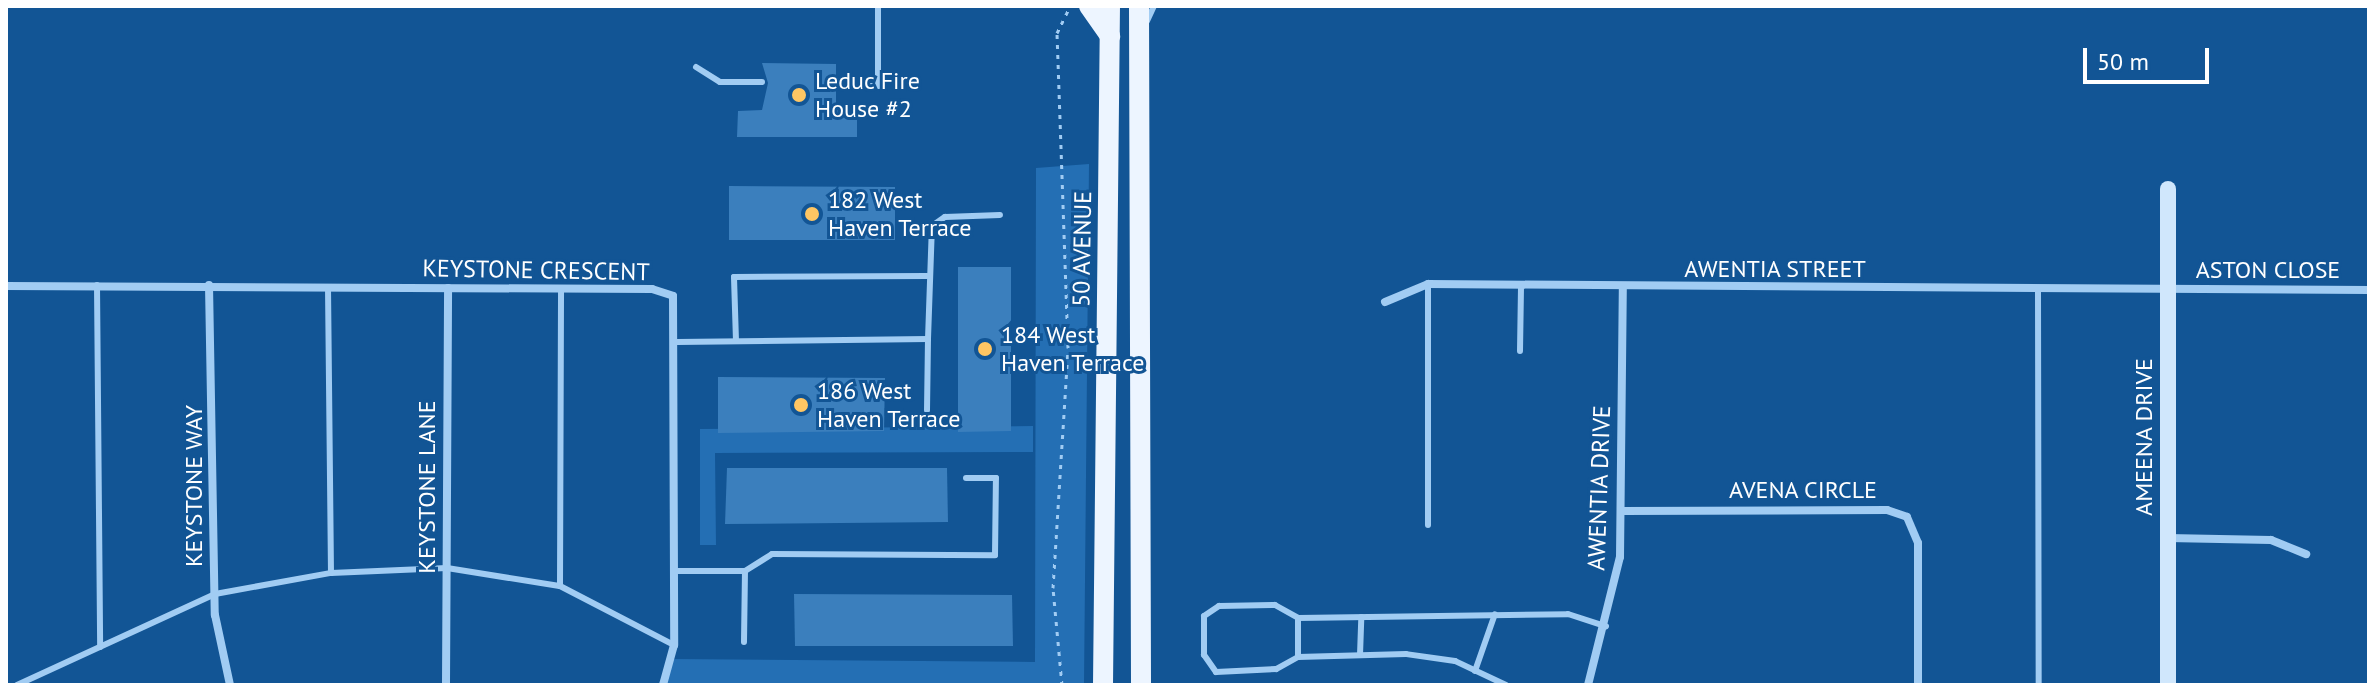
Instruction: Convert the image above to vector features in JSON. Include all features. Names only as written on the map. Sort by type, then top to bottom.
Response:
[{"type":"main road","points":[[1089,6],[1110,36]]},
{"type":"main road","name":"50 AVENUE","points":[[1103,685],[1110,6]]},
{"type":"main road","points":[[1139,6],[1141,685]]},
{"type":"street","name":"AMEENA DRIVE","points":[[2168,189],[2168,685]]},
{"type":"street","name":"AWENTIA STREET","points":[[1385,302],[1428,284],[1623,289],[2168,290]]},
{"type":"street","name":"KEYSTONE WAY","points":[[209,285],[215,594],[230,685]]},
{"type":"street","name":"KEYSTONE CRESCENT","points":[[6,286],[561,289],[673,296],[677,342],[674,645],[663,685]]},
{"type":"street","name":"KEYSTONE LANE","points":[[446,685],[448,288]]},
{"type":"street","name":"AWENTIA DRIVE","points":[[1588,685],[1606,626],[1623,511],[1623,289]]},
{"type":"street","name":"ASTON CLOSE","points":[[2168,290],[2369,290]]},
{"type":"street","name":"AVENA CIRCLE","points":[[1623,511],[1887,510],[1907,517],[1918,543],[1918,685]]},
{"type":"street","points":[[2168,538],[2271,540],[2306,554]]},
{"type":"lane","points":[[838,86],[878,86],[878,6]]},
{"type":"lane","points":[[1139,52],[1154,6]]},
{"type":"lane","points":[[696,67],[720,82],[762,82]]},
{"type":"lane","points":[[927,410],[927,276],[932,226],[945,217],[1000,215]]},
{"type":"lane","points":[[736,341],[734,277],[927,276]]},
{"type":"lane","points":[[1428,284],[1428,525]]},
{"type":"lane","points":[[97,285],[100,647]]},
{"type":"lane","points":[[328,287],[331,573]]},
{"type":"lane","points":[[1520,351],[1521,288]]},
{"type":"lane","points":[[560,586],[561,289]]},
{"type":"lane","points":[[2038,289],[2039,685]]},
{"type":"lane","points":[[677,342],[928,339]]},
{"type":"lane","points":[[675,571],[745,571],[772,554],[995,555],[996,478],[966,478]]},
{"type":"lane","points":[[17,685],[215,594],[331,573],[447,568],[560,586],[674,645]]},
{"type":"lane","points":[[744,642],[745,571]]},
{"type":"lane","points":[[1506,685],[1455,661],[1360,655],[1298,657],[1276,669],[1216,672],[1204,655],[1211,607],[1275,605],[1298,618],[1568,614],[1606,626]]},
{"type":"lane","points":[[1475,671],[1495,614]]},
{"type":"lane","points":[[1360,655],[1361,617]]},
{"type":"lane","points":[[1298,618],[1298,657]]},
{"type":"path","points":[[1062,685],[1053,588],[1068,348],[1057,33],[1070,6]]},
{"type":"shaded area","points":[[1089,164],[1084,685],[658,685],[670,659],[1035,662],[1036,168]]},
{"type":"shaded area","points":[[1033,426],[1033,452],[715,453],[716,545],[700,545],[700,429]]},
{"type":"building","name":"Leduc Fire House #2","points":[[762,63],[836,64],[836,110],[857,109],[857,137],[737,137],[738,111],[762,110],[768,83]]},
{"type":"building","name":"182 West Haven Terrace","points":[[729,186],[895,187],[895,240],[729,240]]},
{"type":"building","name":"184 West Haven Terrace","points":[[958,267],[1011,267],[1011,431],[958,432]]},
{"type":"building","name":"186 West Haven Terrace","points":[[718,377],[885,378],[884,431],[718,433]]},
{"type":"building","points":[[727,468],[947,468],[948,522],[725,524]]},
{"type":"building","points":[[794,594],[1012,595],[1013,646],[795,646]]},
{"type":"place","name":"Leduc Fire House #2","points":[[799,95]]},
{"type":"place","name":"182 West Haven Terrace","points":[[812,214]]},
{"type":"place","name":"184 West Haven Terrace","points":[[985,349]]},
{"type":"place","name":"186 West Haven Terrace","points":[[801,405]]}]
